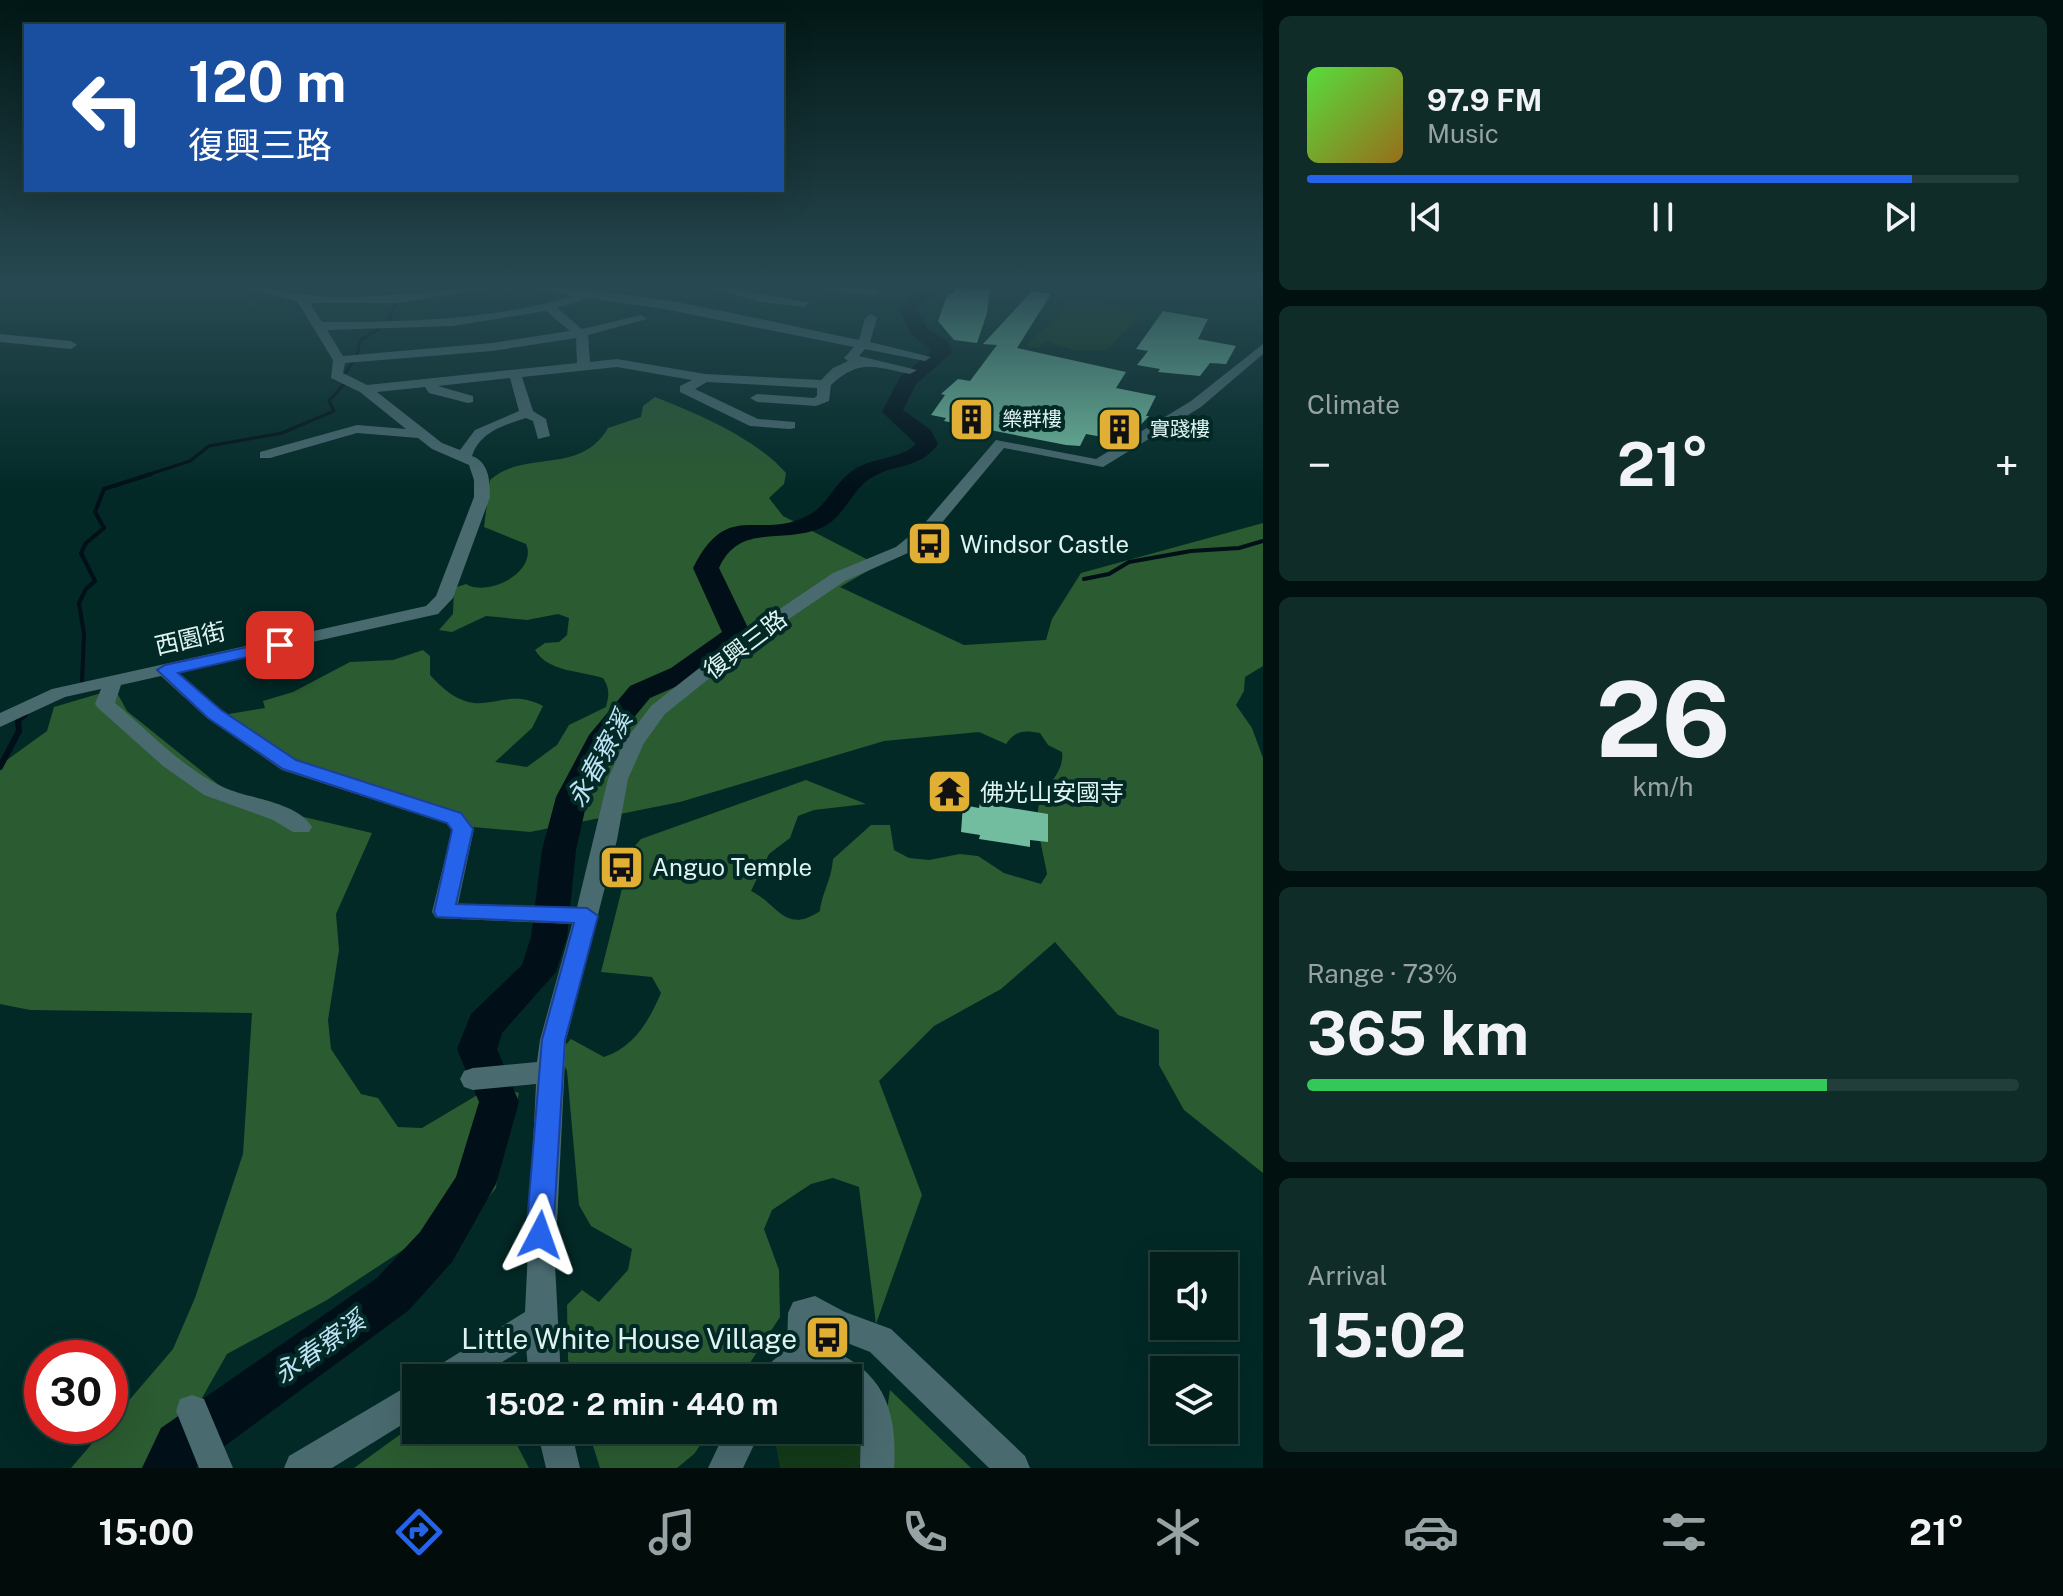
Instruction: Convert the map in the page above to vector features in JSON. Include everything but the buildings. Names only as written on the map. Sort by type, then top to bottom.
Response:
[{"type":"street","points":[[337,357],[336,375],[365,389],[437,446],[465,456],[473,439],[497,423],[527,413],[539,419],[543,436]]},
{"type":"street","points":[[339,360],[389,357]]},
{"type":"street","points":[[583,357],[584,367]]},
{"type":"street","points":[[851,357],[857,362],[910,370]]},
{"type":"street","name":"復興三路","points":[[543,1364],[538,1322],[553,1040],[587,916],[618,779],[634,742],[658,710],[746,640],[839,577],[902,550],[929,528],[1001,443],[1098,464],[1124,451],[1196,404],[1253,357]]},
{"type":"street","points":[[365,389],[617,363],[705,378],[824,384],[838,371],[857,362]]},
{"type":"street","points":[[515,374],[527,413]]},
{"type":"street","points":[[705,378],[685,389],[755,423],[790,425]]},
{"type":"street","points":[[434,382],[431,387],[434,390],[468,399]]},
{"type":"street","points":[[757,398],[816,402],[824,398],[824,384]]},
{"type":"street","points":[[265,455],[357,429],[421,434]]},
{"type":"street","name":"西園街","points":[[0,721],[59,693],[432,610],[444,598],[482,497],[482,480],[475,462],[465,456]]},
{"type":"street","points":[[165,670],[214,714],[289,765],[445,813],[460,823],[463,829],[444,912],[587,916]]},
{"type":"street","points":[[114,679],[105,704],[206,787],[233,801],[286,814],[301,827]]},
{"type":"street","points":[[473,1079],[549,1072]]},
{"type":"street","points":[[793,1364],[803,1355],[804,1313],[815,1311],[837,1325],[880,1340],[1013,1468]]},
{"type":"street","points":[[470,1364],[538,1322]]},
{"type":"street","points":[[803,1355],[836,1365],[861,1384],[873,1409],[880,1442],[877,1468]]},
{"type":"street","points":[[301,1468],[402,1406]]},
{"type":"street","points":[[192,1411],[216,1468]]},
{"type":"street","points":[[557,1444],[563,1468]]},
{"type":"street","points":[[725,1468],[737,1444]]},
{"type":"green space","points":[[655,397],[707,419],[759,449],[786,473],[784,484],[769,498],[783,516],[878,565],[840,587],[964,645],[1046,640],[1052,619],[1081,573],[1263,523],[1263,666],[1245,677],[1244,691],[1236,705],[1252,728],[1263,758],[1263,1173],[1184,1110],[1159,1065],[1159,1030],[1118,1015],[1055,942],[1001,989],[934,1026],[879,1081],[922,1195],[876,1324],[859,1187],[833,1178],[811,1184],[772,1210],[764,1229],[779,1270],[780,1317],[749,1364],[570,1364],[567,1305],[582,1290],[599,1302],[628,1270],[632,1249],[591,1226],[579,1205],[567,1071],[558,1053],[571,1039],[604,1057],[615,1053],[639,1032],[661,993],[652,977],[601,972],[632,849],[641,839],[806,780],[866,804],[814,810],[798,816],[790,838],[769,854],[751,891],[790,919],[808,918],[820,911],[833,859],[871,825],[890,825],[894,850],[909,858],[929,860],[960,854],[978,856],[1004,873],[1041,884],[1047,874],[1038,810],[1043,794],[1057,774],[1062,760],[1062,752],[1048,745],[1040,733],[1029,731],[1017,734],[1006,744],[979,732],[884,741],[680,802],[530,832],[450,825],[281,769],[211,717],[265,708],[263,701],[293,692],[350,662],[393,660],[423,650],[430,656],[430,675],[463,700],[476,703],[527,700],[543,706],[532,728],[495,762],[527,767],[557,745],[569,725],[606,707],[608,692],[603,678],[556,667],[535,650],[545,643],[559,642],[567,635],[569,618],[558,614],[527,620],[486,616],[452,632],[439,630],[453,614],[454,588],[466,584],[476,587],[498,585],[525,564],[528,554],[526,544],[484,527],[490,480],[519,466],[583,452],[596,443],[608,428],[641,417],[643,406]]},
{"type":"green space","points":[[115,689],[127,711],[240,802],[372,833],[336,914],[339,950],[328,1020],[331,1049],[361,1094],[378,1098],[398,1127],[422,1128],[494,1085],[519,1093],[509,1130],[495,1149],[498,1167],[496,1188],[482,1205],[461,1221],[438,1227],[327,1300],[227,1354],[186,1426],[185,1468],[71,1468],[92,1444],[128,1444],[128,1402],[173,1349],[195,1298],[243,1154],[252,1013],[30,1010],[0,1004],[0,765],[47,731],[54,707]]},
{"type":"green space","points":[[890,1390],[971,1468],[878,1468]]},
{"type":"green space","points":[[862,1432],[865,1443],[859,1468],[780,1468],[776,1444],[862,1444]]},
{"type":"green space","points":[[402,1433],[402,1444],[516,1444],[529,1468],[354,1468]]},
{"type":"green space","points":[[592,1444],[701,1444],[677,1468],[600,1468]]},
{"type":"waterway","points":[[144,476],[190,461],[209,446],[282,433],[334,411],[329,401],[348,380],[344,375],[357,357]]},
{"type":"waterway","name":"永春寮溪","points":[[168,1468],[179,1446],[393,1294],[436,1247],[475,1184],[499,1102],[477,1049],[485,1025],[538,972],[549,937],[559,850],[572,797],[604,735],[640,692],[681,674],[737,634],[706,568],[725,539],[738,533],[799,528],[815,522],[829,511],[859,476],[922,451],[927,444],[923,435],[892,412],[907,381],[938,357]]},
{"type":"waterway","points":[[82,681],[84,634],[79,603],[86,589],[95,581],[81,553],[86,543],[104,528],[95,512],[104,489],[151,474]]},
{"type":"waterway","points":[[1084,579],[1109,574],[1129,562],[1191,551],[1239,548],[1263,541]]},
{"type":"waterway","points":[[18,721],[26,715]]},
{"type":"waterway","points":[[0,767],[19,731],[18,721]]},
{"type":"place","name":"樂群樓","points":[[971,419]]},
{"type":"place","name":"實踐樓","points":[[1119,429]]},
{"type":"place","name":"Windsor Castle","points":[[929,544]]},
{"type":"place","name":"佛光山安國寺","points":[[949,792]]},
{"type":"place","name":"Anguo Temple","points":[[621,867]]},
{"type":"place","name":"Little White House Village","points":[[828,1338]]},
{"type":"route","points":[[280,645],[165,670],[214,714],[289,765],[445,813],[460,823],[463,829],[444,912],[587,916],[553,1040],[540,1235]]}]
